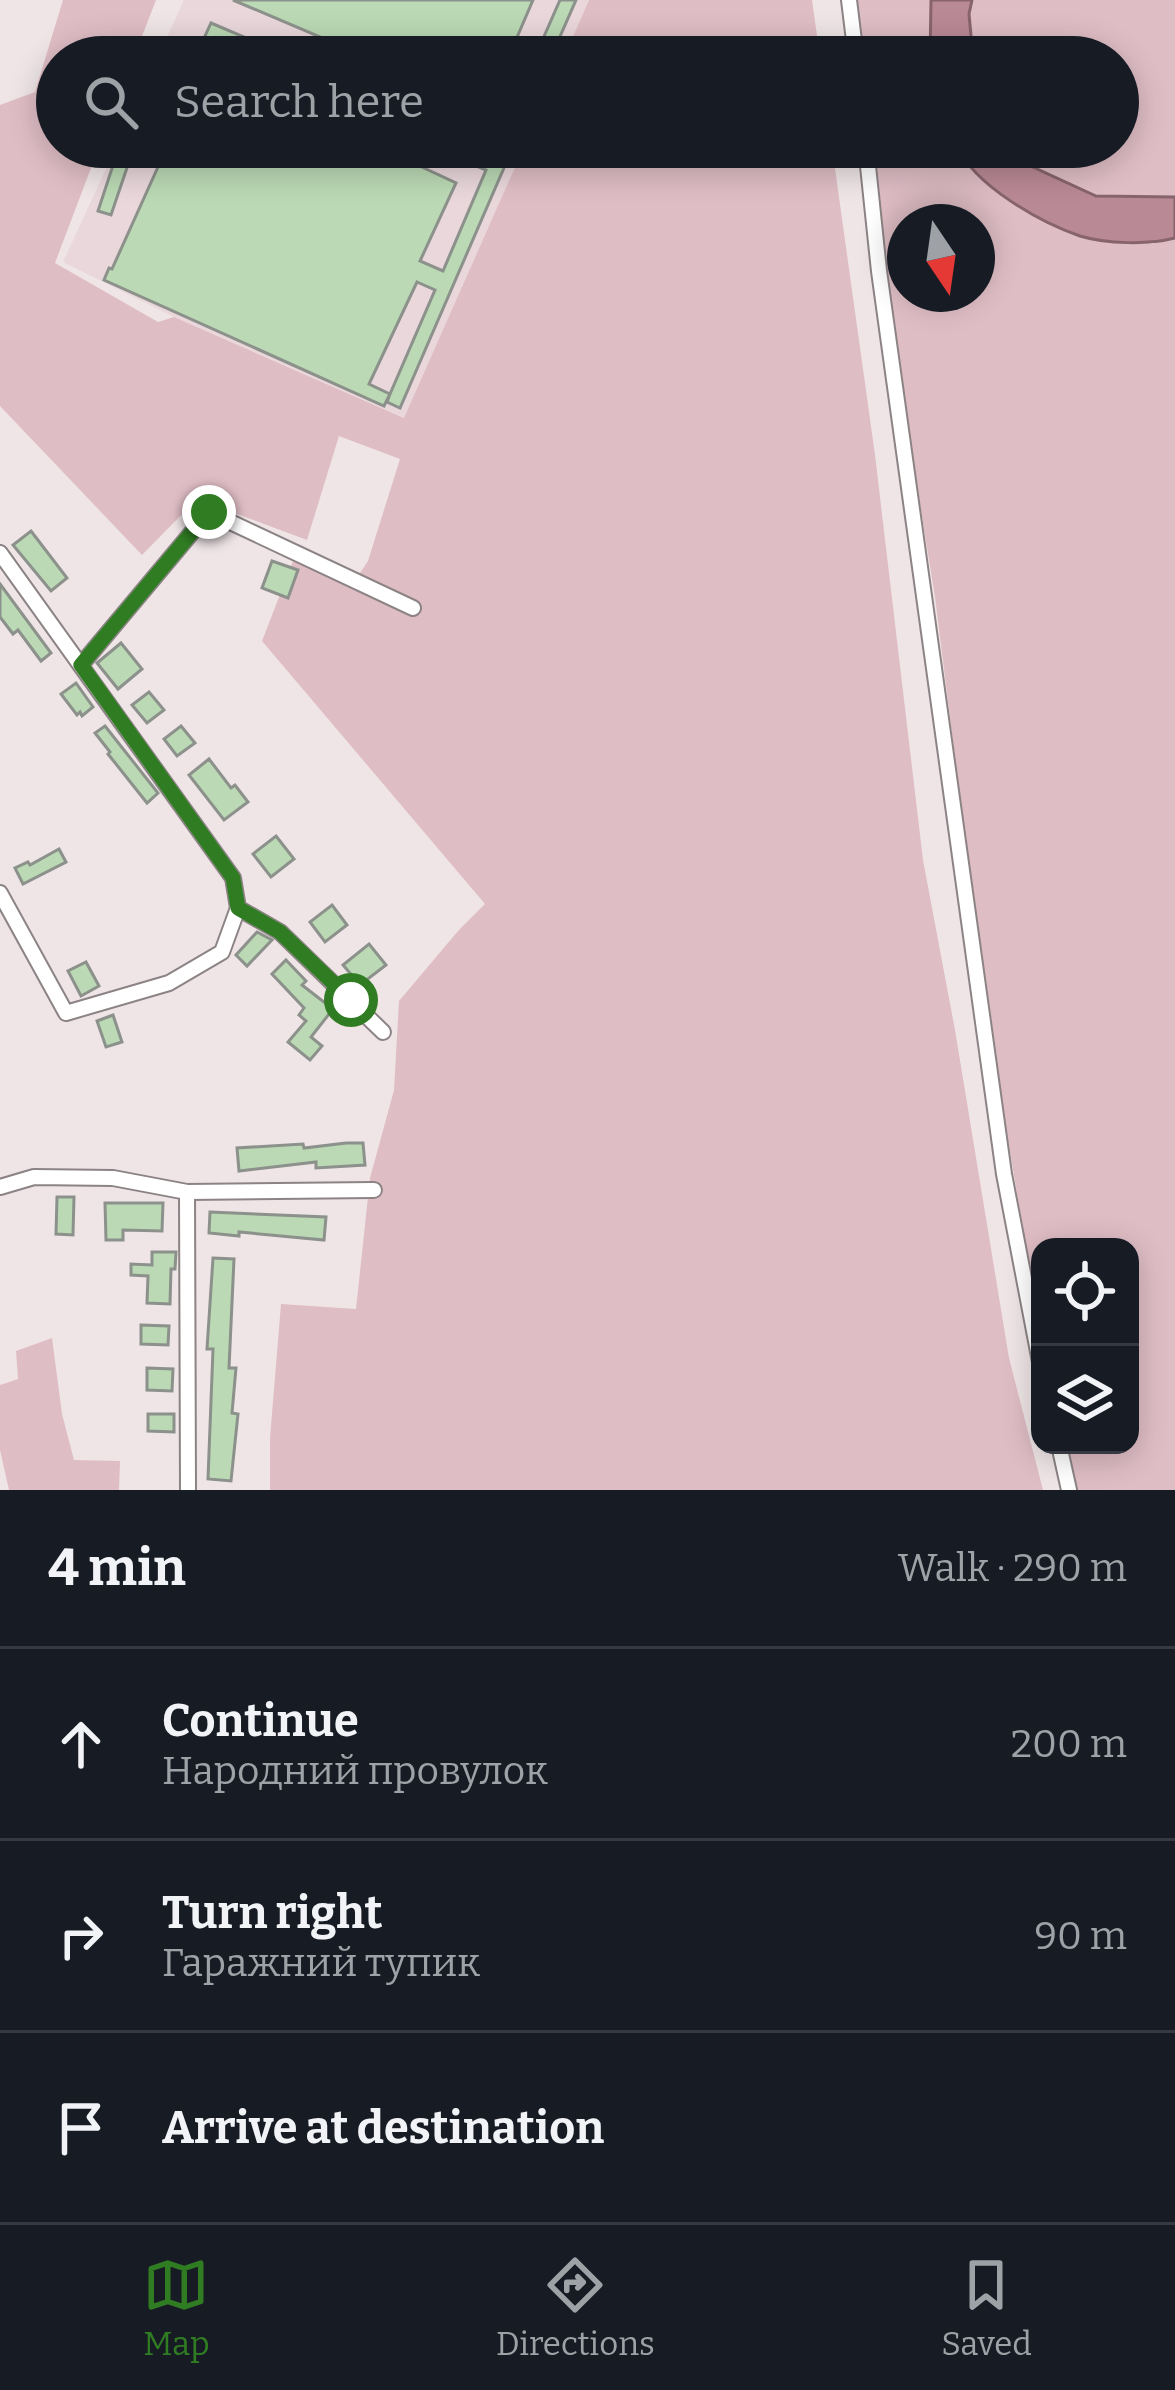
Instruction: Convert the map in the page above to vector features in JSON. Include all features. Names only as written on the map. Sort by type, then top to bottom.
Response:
[{"type":"street","points":[[849,0],[853,36]]},
{"type":"street","points":[[868,168],[1001,1151],[1036,1346]]},
{"type":"street","points":[[81,665],[209,512],[413,608]]},
{"type":"street","points":[[0,553],[233,878],[238,908],[222,952],[169,983],[65,1012],[2,902]]},
{"type":"street","points":[[238,908],[280,932],[383,1032]]},
{"type":"street","points":[[0,1187],[34,1177],[113,1178],[187,1192],[374,1190]]},
{"type":"street","points":[[187,1192],[188,1490]]},
{"type":"street","points":[[1061,1454],[1070,1490]]},
{"type":"shaded area","points":[[63,0],[156,0],[142,36],[52,36]]},
{"type":"shaded area","points":[[184,0],[589,0],[573,36],[168,36]]},
{"type":"shaded area","points":[[589,0],[812,0],[817,36],[573,36]]},
{"type":"shaded area","points":[[855,0],[931,0],[930,36],[858,36]]},
{"type":"shaded area","points":[[931,0],[972,0],[971,36],[930,36]]},
{"type":"shaded area","points":[[972,0],[1175,0],[1175,197],[1096,196],[1034,168],[1139,168],[1139,36],[971,36]]},
{"type":"shaded area","points":[[36,89],[36,168],[91,168],[55,263],[158,322],[174,317],[404,418],[515,168],[835,168],[923,860],[1009,1358],[1043,1490],[270,1490],[281,1304],[356,1309],[370,1178],[394,1090],[399,1001],[485,904],[262,641],[295,556],[354,582],[368,561],[400,459],[339,436],[307,540],[197,499],[142,555],[0,406],[0,105]]},
{"type":"shaded area","points":[[106,168],[515,168],[405,418],[174,317],[63,262]]},
{"type":"shaded area","points":[[873,168],[979,168],[1152,244],[1175,238],[1175,1490],[1074,1490],[1066,1454],[1139,1454],[1139,1238],[1031,1238],[1031,1278],[986,1007],[935,597],[891,312],[995,312],[995,204],[887,204],[887,281]]},
{"type":"shaded area","points":[[972,168],[1035,168],[1096,196],[1175,197],[1175,238],[1153,242],[1090,239],[1028,212]]},
{"type":"shaded area","points":[[52,1338],[62,1414],[74,1460],[120,1461],[119,1490],[9,1490],[0,1450],[0,1385],[18,1379],[16,1351]]},
{"type":"building","points":[[233,0],[533,0],[518,36],[318,36]]},
{"type":"building","points":[[560,0],[576,0],[560,36],[544,36]]},
{"type":"building","points":[[211,23],[242,36],[205,36]]},
{"type":"building","points":[[112,168],[127,168],[111,215],[98,211]]},
{"type":"building","points":[[158,168],[424,168],[456,183],[420,261],[443,271],[486,170],[481,168],[504,168],[400,408],[387,402],[390,394],[384,406],[104,280]],"holes":[[[417,282],[435,290],[390,394],[369,384]]]},
{"type":"building","points":[[31,531],[67,578],[51,591],[13,545]]},
{"type":"building","points":[[272,561],[298,570],[288,598],[262,588]]},
{"type":"building","points":[[0,584],[51,653],[41,661],[18,630],[13,634],[0,617]]},
{"type":"building","points":[[121,643],[142,669],[118,689],[97,663]]},
{"type":"building","points":[[76,683],[93,707],[82,716],[61,694]]},
{"type":"building","points":[[149,692],[164,710],[147,723],[132,705]]},
{"type":"building","points":[[105,726],[158,793],[147,803],[95,733]]},
{"type":"building","points":[[181,726],[195,743],[177,756],[164,739]]},
{"type":"building","points":[[209,759],[248,802],[224,820],[189,775]]},
{"type":"building","points":[[276,836],[294,859],[271,877],[253,854]]},
{"type":"building","points":[[59,849],[66,862],[23,884],[15,868]]},
{"type":"building","points":[[332,905],[347,925],[325,942],[310,922]]},
{"type":"building","points":[[257,932],[272,940],[247,966],[236,955]]},
{"type":"building","points":[[369,944],[386,965],[360,985],[343,965]]},
{"type":"building","points":[[286,960],[306,981],[302,985],[333,1009],[311,1037],[322,1046],[310,1060],[288,1042],[306,1021],[299,1015],[304,1008],[272,974]]},
{"type":"building","points":[[86,962],[99,986],[81,996],[68,971]]},
{"type":"building","points":[[113,1015],[122,1042],[106,1047],[97,1021]]},
{"type":"building","points":[[363,1143],[365,1165],[316,1168],[316,1162],[239,1171],[237,1148]]},
{"type":"building","points":[[57,1197],[74,1197],[73,1235],[56,1234]]},
{"type":"building","points":[[105,1203],[163,1203],[162,1231],[123,1230],[123,1240],[106,1240]]},
{"type":"building","points":[[210,1212],[326,1217],[324,1240],[209,1233]]},
{"type":"building","points":[[152,1252],[176,1252],[170,1304],[147,1303],[148,1276],[131,1275],[131,1264],[152,1265]]},
{"type":"building","points":[[213,1258],[234,1259],[229,1368],[236,1368],[232,1413],[238,1414],[231,1481],[208,1479],[213,1349],[207,1349]]},
{"type":"building","points":[[141,1325],[169,1326],[168,1345],[141,1344]]},
{"type":"building","points":[[147,1368],[173,1369],[172,1391],[147,1390]]},
{"type":"building","points":[[148,1414],[174,1414],[174,1432],[148,1431]]},
{"type":"route","points":[[209,512],[81,665],[233,878],[238,908],[280,932],[351,1000]]}]
